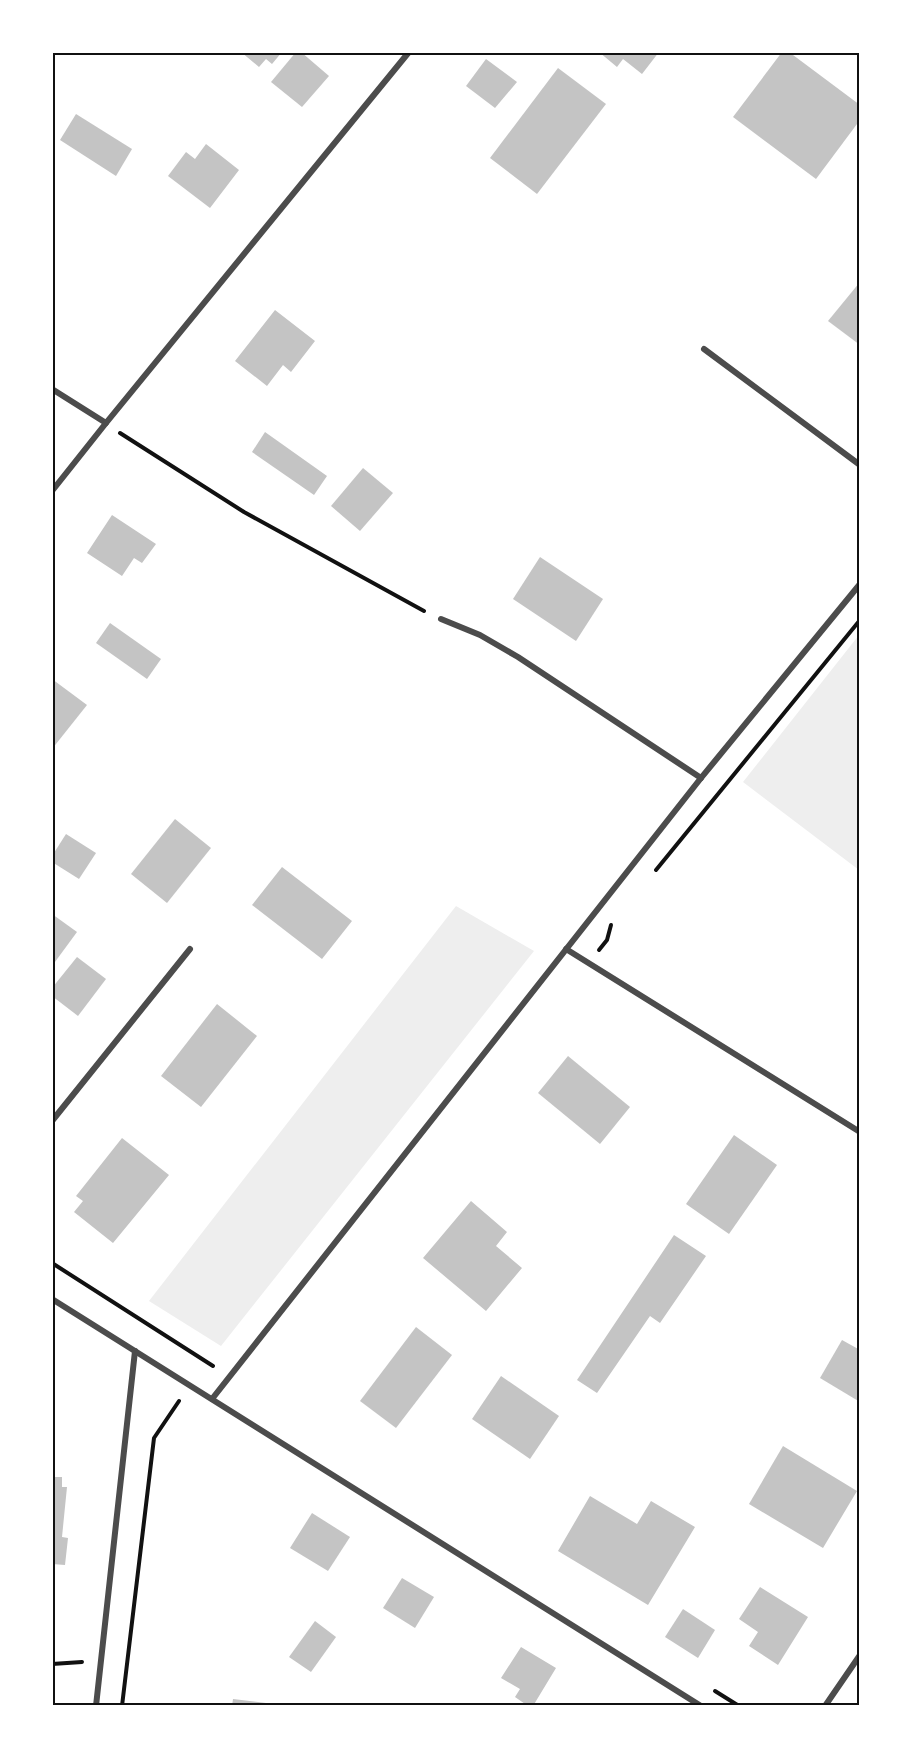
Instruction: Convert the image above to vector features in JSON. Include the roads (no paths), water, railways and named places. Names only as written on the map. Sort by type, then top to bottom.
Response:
[{"type":"street","points":[[52,491],[409,52]]},
{"type":"street","points":[[704,349],[860,465]]},
{"type":"street","points":[[52,389],[106,423]]},
{"type":"street","points":[[212,1399],[701,778],[860,584]]},
{"type":"street","points":[[441,619],[480,635],[518,657],[701,778]]},
{"type":"street","points":[[52,1120],[190,949]]},
{"type":"street","points":[[566,949],[860,1132]]},
{"type":"street","points":[[52,1299],[701,1706]]},
{"type":"street","points":[[96,1706],[135,1351]]},
{"type":"street","points":[[825,1706],[860,1656]]}]
